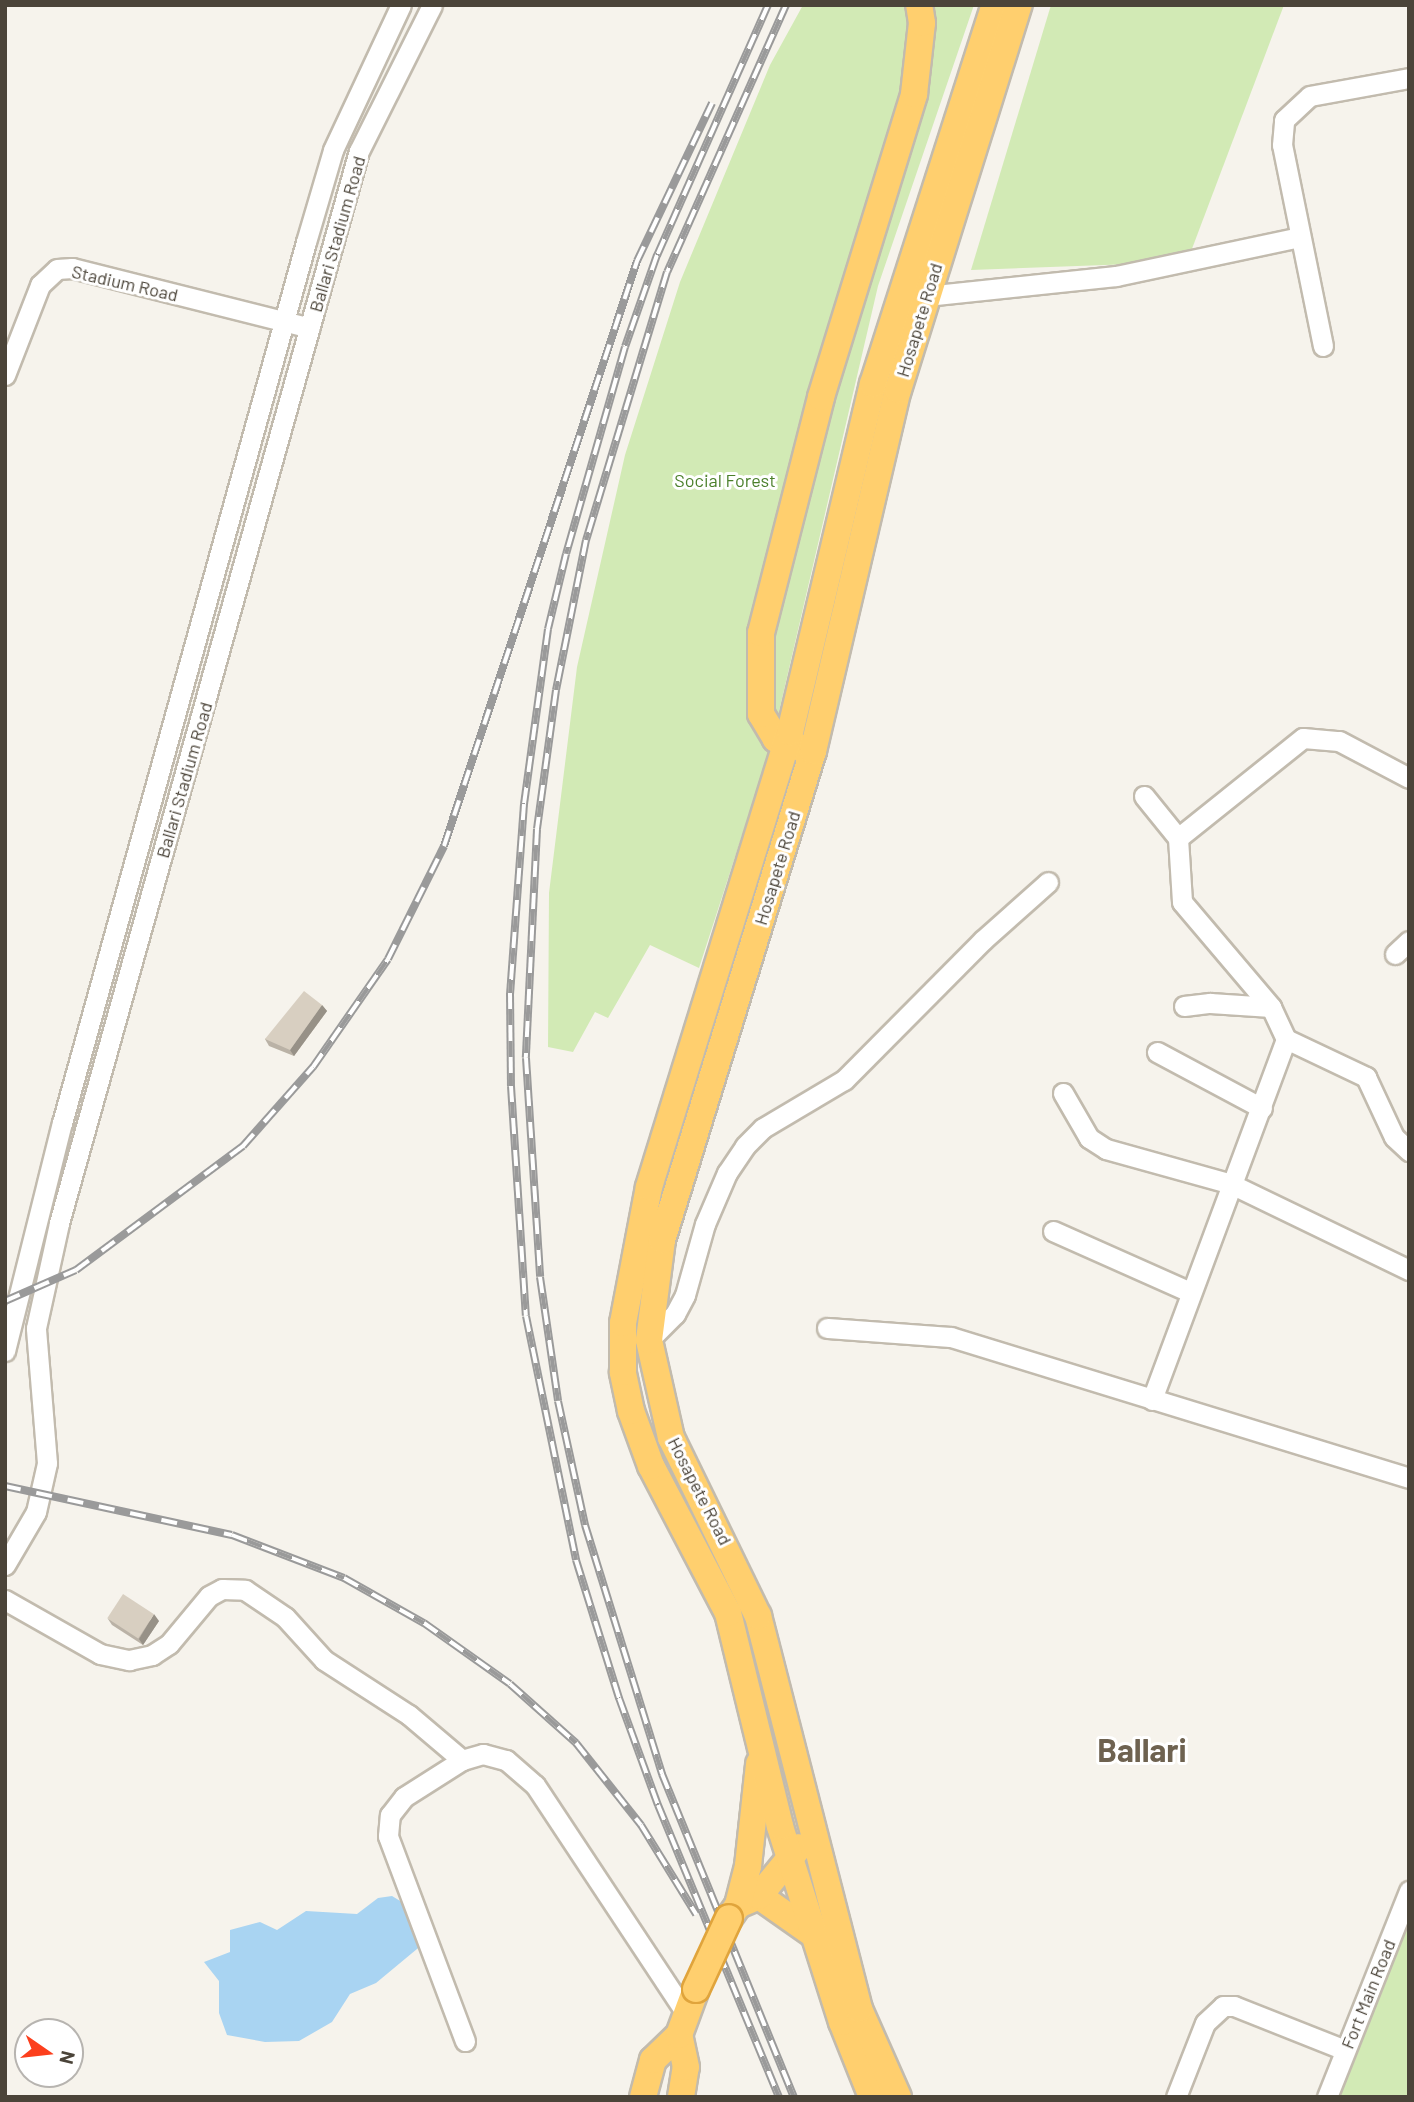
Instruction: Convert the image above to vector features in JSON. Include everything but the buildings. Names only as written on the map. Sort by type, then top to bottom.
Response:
[{"type":"highway","points":[[813,751],[786,744],[767,729],[758,695],[761,634],[821,397],[914,94],[922,23],[919,5]]},
{"type":"highway","name":"Hosapete Road","points":[[826,1932],[789,1856],[728,1613],[650,1466],[623,1372],[623,1322],[631,1264],[663,1139],[786,744],[873,384],[995,5]]},
{"type":"highway","name":"Hosapete Road","points":[[826,1932],[812,1836],[786,1720],[758,1616],[671,1438],[649,1340],[662,1240],[813,751],[898,390],[1019,5]]},
{"type":"highway","points":[[742,1906],[761,1741]]},
{"type":"highway","points":[[748,1866],[780,1826],[806,1810]]},
{"type":"highway","points":[[643,2097],[653,2060],[682,2024],[696,1989],[742,1906],[789,1856],[812,1836]]},
{"type":"highway","points":[[742,1906],[826,1932],[898,2097]]},
{"type":"highway","points":[[826,1932],[842,2022],[872,2097]]},
{"type":"highway","points":[[681,2097],[687,2067],[682,2024]]},
{"type":"street","name":"Ballari Stadium Road","points":[[5,1351],[62,1122],[333,150],[401,5]]},
{"type":"street","name":"Ballari Stadium Road","points":[[5,1565],[36,1511],[47,1463],[36,1328],[85,1130],[359,152],[432,5]]},
{"type":"street","points":[[1323,346],[1282,145],[1284,120],[1310,96],[1409,78]]},
{"type":"street","points":[[926,296],[1116,276],[1300,237]]},
{"type":"street","name":"Stadium Road","points":[[5,375],[40,285],[57,269],[72,268],[310,328]]},
{"type":"street","points":[[1178,838],[1303,738],[1339,741],[1409,778]]},
{"type":"street","points":[[1144,796],[1178,838],[1182,902],[1271,1007],[1286,1039],[1366,1077],[1394,1138],[1409,1151]]},
{"type":"street","points":[[649,1340],[675,1314],[685,1295],[705,1224],[727,1173],[745,1146],[763,1128],[844,1080],[983,940],[1048,882]]},
{"type":"street","points":[[1184,1006],[1210,1003],[1271,1007]]},
{"type":"street","points":[[1152,1400],[1286,1039]]},
{"type":"street","points":[[1157,1052],[1262,1108]]},
{"type":"street","points":[[1063,1093],[1090,1138],[1106,1149],[1231,1184],[1409,1270]]},
{"type":"street","points":[[62,1122],[85,1130]]},
{"type":"street","points":[[1053,1231],[1190,1292]]},
{"type":"street","points":[[827,1328],[951,1336],[1152,1400],[1292,1439],[1409,1478]]},
{"type":"street","points":[[5,1600],[100,1654],[129,1660],[152,1655],[169,1644],[209,1596],[222,1589],[245,1590],[285,1617],[324,1660],[408,1715],[462,1760]]},
{"type":"street","points":[[465,2041],[388,1836],[390,1815],[404,1797],[462,1760],[483,1754],[506,1760],[535,1785],[682,2024]]},
{"type":"street","name":"Fort Main Road","points":[[1327,2097],[1409,1891]]},
{"type":"street","points":[[1176,2097],[1205,2023],[1223,2007],[1234,2006],[1345,2050]]},
{"type":"green space","name":"Social Forest","points":[[803,5],[974,5],[878,286],[771,746],[699,968],[650,945],[608,1018],[595,1012],[573,1052],[548,1047],[549,893],[577,667],[625,455],[680,282],[770,65]]},
{"type":"green space","points":[[1051,5],[1284,5],[1187,262],[971,270]]},
{"type":"green space","points":[[1409,1901],[1409,2097],[1327,2097]]},
{"type":"water","points":[[392,1896],[415,1910],[423,1944],[376,1983],[350,1994],[332,2022],[299,2041],[265,2042],[227,2035],[219,2013],[219,1981],[204,1962],[230,1952],[230,1930],[260,1922],[277,1930],[306,1911],[357,1914],[378,1898]]},
{"type":"railway","points":[[768,5],[657,255],[625,347],[566,554],[548,629],[524,804],[510,993],[511,1086],[526,1316],[576,1560],[619,1698],[658,1805],[779,2097]]},
{"type":"railway","points":[[786,5],[667,272],[586,540],[556,690],[537,829],[526,1058],[540,1277],[558,1401],[585,1525],[662,1774],[794,2097]]},
{"type":"railway","points":[[5,1301],[76,1270],[243,1146],[313,1067],[388,959],[444,846],[637,261],[712,103]]},
{"type":"railway","points":[[5,1486],[232,1535],[344,1578],[424,1623],[510,1684],[576,1743],[641,1825],[696,1914]]},
{"type":"district","name":"Ballari","points":[[1142,1749]]}]
